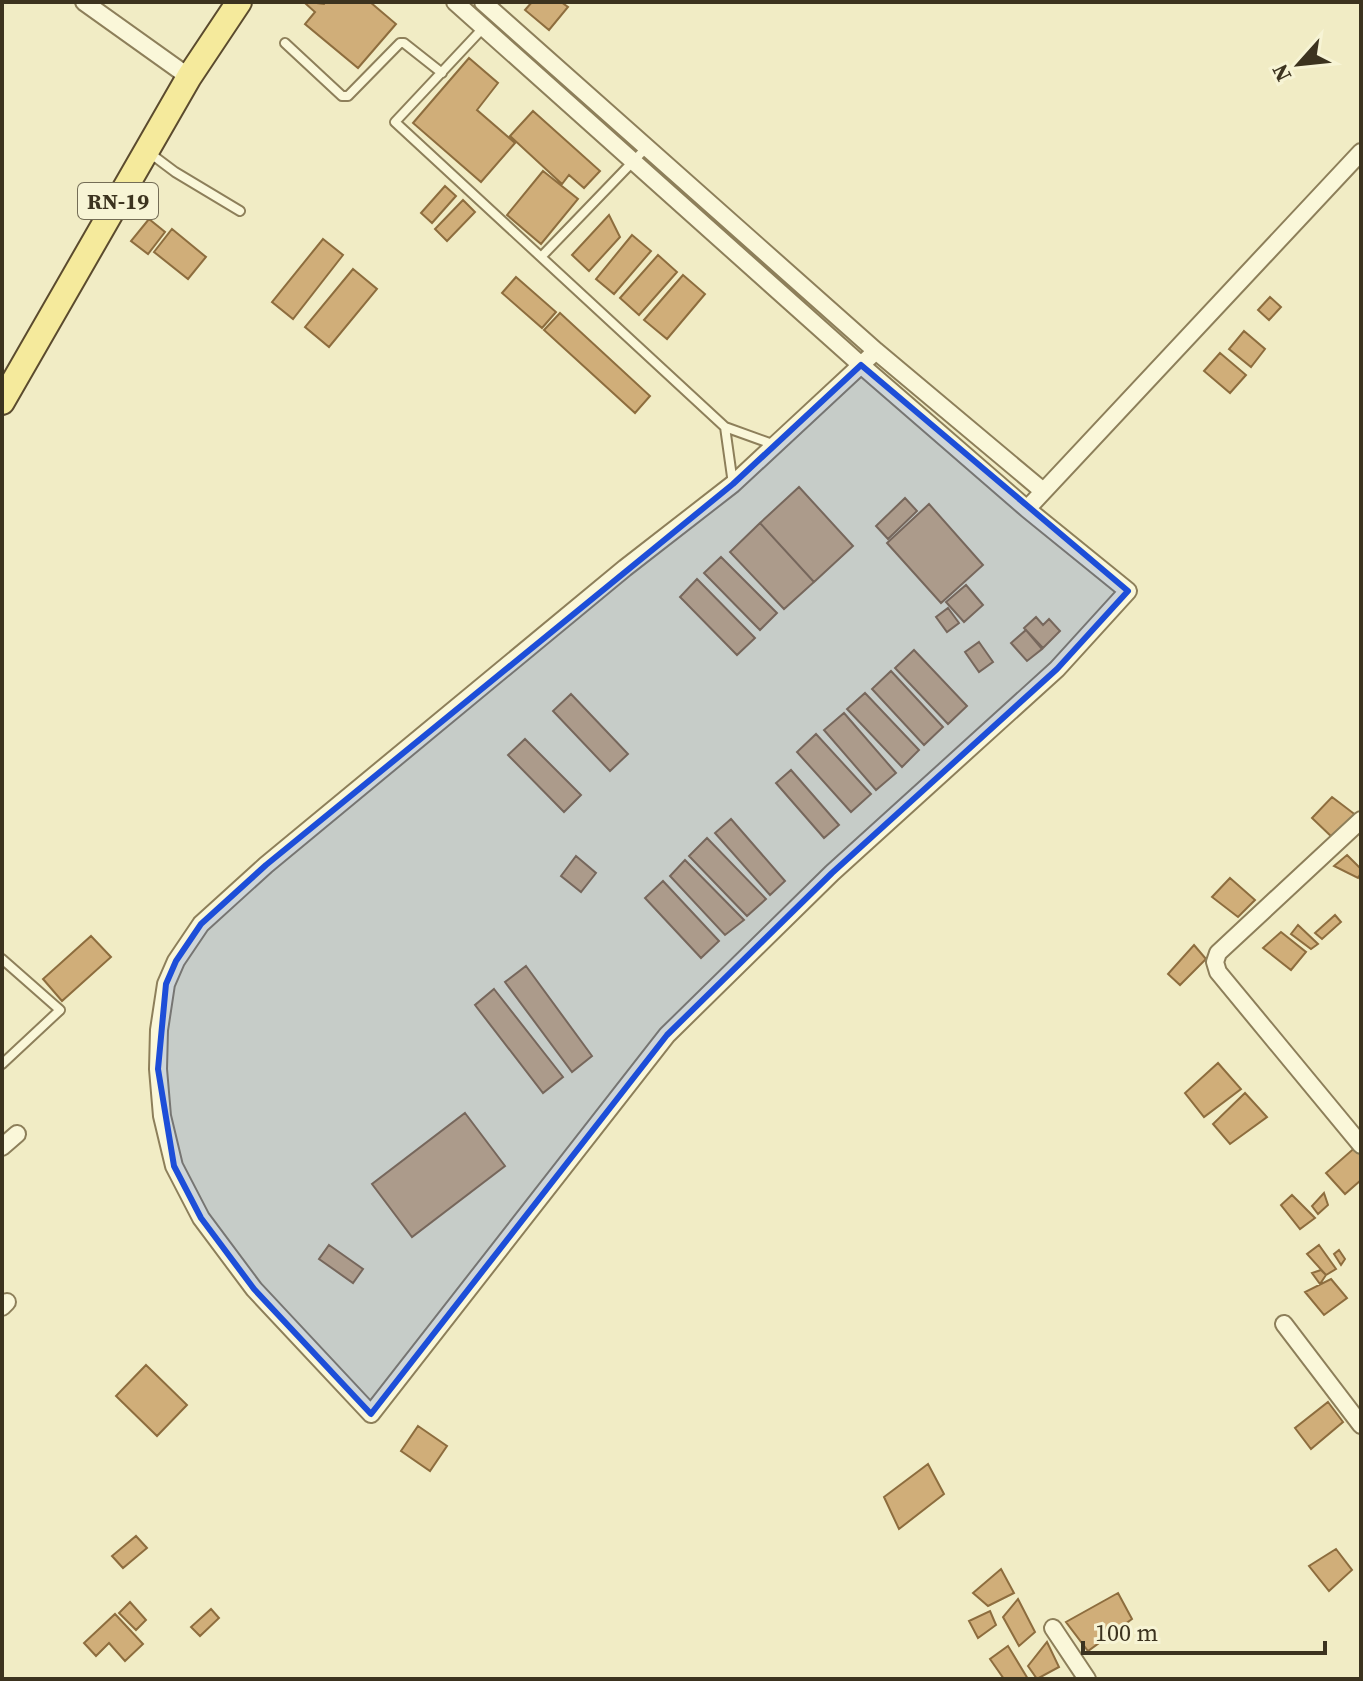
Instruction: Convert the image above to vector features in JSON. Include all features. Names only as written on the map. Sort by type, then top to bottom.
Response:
[{"type":"main road","name":"RN-19","points":[[2,402],[189,77],[239,2]]},
{"type":"street","points":[[84,2],[189,77]]},
{"type":"street","points":[[455,2],[861,365],[1027,509],[1128,591],[1057,669],[832,873],[667,1035],[371,1414],[254,1289],[201,1218],[174,1166],[162,1116],[158,1069],[159,1030],[166,984],[176,961],[201,924],[266,865],[625,568],[733,484],[775,445],[861,365],[876,351]]},
{"type":"street","points":[[483,2],[876,351],[1043,491]]},
{"type":"street","points":[[1027,509],[1361,152]]},
{"type":"street","points":[[1361,820],[1218,953],[1215,962],[1218,972],[1361,1145]]},
{"type":"street","points":[[2,1147],[17,1134]]},
{"type":"street","points":[[1284,1324],[1361,1425]]},
{"type":"street","points":[[1053,1628],[1087,1679]]},
{"type":"lane","points":[[497,14],[395,122],[725,427],[775,445]]},
{"type":"lane","points":[[285,43],[342,96],[348,96],[400,43],[442,73]]},
{"type":"lane","points":[[542,256],[647,147]]},
{"type":"lane","points":[[147,151],[175,172],[240,211]]},
{"type":"lane","points":[[725,427],[733,484]]},
{"type":"lane","points":[[2,959],[60,1010],[2,1064]]},
{"type":"highlighted area","points":[[861,365],[1128,591],[1057,669],[832,873],[667,1035],[371,1414],[254,1289],[201,1218],[174,1166],[158,1069],[166,984],[176,961],[201,924],[266,865],[733,484]]},
{"type":"building","points":[[370,2],[396,24],[358,68],[305,24],[315,12],[306,4]]},
{"type":"building","points":[[532,2],[561,2],[568,7],[549,30],[525,10]]},
{"type":"building","points":[[469,58],[498,83],[477,110],[515,143],[481,182],[413,123]]},
{"type":"building","points":[[533,111],[600,171],[584,188],[569,175],[562,184],[510,136]]},
{"type":"building","points":[[543,171],[578,199],[541,244],[507,215]]},
{"type":"building","points":[[445,186],[456,196],[432,223],[421,213]]},
{"type":"building","points":[[463,200],[475,212],[447,241],[435,229]]},
{"type":"building","points":[[609,215],[620,237],[589,271],[572,255]]},
{"type":"building","points":[[149,219],[165,232],[148,254],[131,241]]},
{"type":"building","points":[[172,229],[206,257],[188,279],[154,252]]},
{"type":"building","points":[[632,235],[651,251],[614,294],[596,279]]},
{"type":"building","points":[[323,239],[343,255],[293,319],[272,302]]},
{"type":"building","points":[[658,255],[677,272],[639,315],[620,298]]},
{"type":"building","points":[[353,269],[377,289],[329,347],[305,327]]},
{"type":"building","points":[[683,275],[705,294],[667,339],[644,320]]},
{"type":"building","points":[[516,277],[556,312],[542,328],[502,293]]},
{"type":"building","points":[[1270,297],[1281,307],[1269,320],[1258,310]]},
{"type":"building","points":[[560,313],[650,396],[635,413],[544,330]]},
{"type":"building","points":[[1244,331],[1265,349],[1251,367],[1229,349]]},
{"type":"building","points":[[1220,353],[1246,375],[1230,393],[1204,371]]},
{"type":"building","points":[[799,487],[853,546],[814,582],[760,523]]},
{"type":"building","points":[[905,498],[917,511],[888,539],[876,526]]},
{"type":"building","points":[[929,504],[983,565],[941,603],[887,543]]},
{"type":"building","points":[[760,523],[814,582],[784,609],[730,552]]},
{"type":"building","points":[[721,557],[777,613],[760,630],[704,573]]},
{"type":"building","points":[[697,579],[755,638],[737,655],[680,597]]},
{"type":"building","points":[[966,585],[983,605],[964,622],[946,602]]},
{"type":"building","points":[[948,608],[959,623],[947,632],[936,617]]},
{"type":"building","points":[[1036,617],[1043,625],[1049,619],[1060,631],[1043,648],[1024,628]]},
{"type":"building","points":[[1026,630],[1042,649],[1027,661],[1011,643]]},
{"type":"building","points":[[979,642],[993,662],[979,672],[965,652]]},
{"type":"building","points":[[914,650],[967,706],[948,724],[895,668]]},
{"type":"building","points":[[891,671],[943,727],[924,745],[872,689]]},
{"type":"building","points":[[865,693],[919,750],[902,767],[847,709]]},
{"type":"building","points":[[571,694],[628,754],[610,771],[553,711]]},
{"type":"building","points":[[844,713],[896,773],[876,790],[824,730]]},
{"type":"building","points":[[816,734],[871,794],[851,812],[797,752]]},
{"type":"building","points":[[525,739],[581,795],[564,812],[508,755]]},
{"type":"building","points":[[791,770],[839,825],[824,838],[776,783]]},
{"type":"building","points":[[1332,797],[1357,816],[1334,839],[1312,818]]},
{"type":"building","points":[[731,819],[785,881],[770,895],[715,833]]},
{"type":"building","points":[[707,838],[766,899],[747,916],[689,856]]},
{"type":"building","points":[[1347,855],[1361,869],[1358,878],[1334,866]]},
{"type":"building","points":[[576,856],[596,873],[581,892],[561,876]]},
{"type":"building","points":[[685,860],[744,920],[725,935],[670,876]]},
{"type":"building","points":[[1230,878],[1255,900],[1238,917],[1212,897]]},
{"type":"building","points":[[663,881],[719,941],[701,958],[645,898]]},
{"type":"building","points":[[1335,915],[1341,922],[1322,939],[1315,933]]},
{"type":"building","points":[[1298,925],[1318,944],[1311,949],[1291,934]]},
{"type":"building","points":[[1281,932],[1306,952],[1291,970],[1263,948]]},
{"type":"building","points":[[91,936],[111,957],[62,1001],[43,979]]},
{"type":"building","points":[[1194,945],[1206,959],[1180,985],[1168,974]]},
{"type":"building","points":[[526,966],[592,1056],[572,1072],[505,982]]},
{"type":"building","points":[[494,989],[563,1077],[543,1093],[475,1005]]},
{"type":"building","points":[[1218,1063],[1241,1089],[1204,1117],[1185,1093]]},
{"type":"building","points":[[1245,1093],[1267,1117],[1230,1144],[1213,1124]]},
{"type":"building","points":[[465,1113],[505,1166],[412,1237],[372,1184]]},
{"type":"building","points":[[1359,1144],[1361,1180],[1345,1194],[1326,1173]]},
{"type":"building","points":[[1324,1193],[1328,1205],[1318,1214],[1312,1206]]},
{"type":"building","points":[[1292,1195],[1315,1218],[1300,1229],[1281,1205]]},
{"type":"building","points":[[329,1245],[363,1269],[353,1283],[319,1259]]},
{"type":"building","points":[[1319,1245],[1336,1269],[1326,1275],[1307,1254]]},
{"type":"building","points":[[1339,1250],[1345,1259],[1341,1265],[1334,1254]]},
{"type":"building","points":[[1321,1270],[1326,1275],[1320,1284],[1312,1273]]},
{"type":"building","points":[[1331,1279],[1347,1298],[1324,1315],[1305,1292]]},
{"type":"building","points":[[146,1365],[187,1405],[157,1436],[116,1396]]},
{"type":"building","points":[[1328,1402],[1343,1422],[1311,1449],[1295,1428]]},
{"type":"building","points":[[418,1426],[447,1446],[430,1471],[401,1451]]},
{"type":"building","points":[[928,1464],[944,1494],[899,1529],[884,1497]]},
{"type":"building","points":[[136,1536],[147,1548],[123,1568],[112,1556]]},
{"type":"building","points":[[1336,1549],[1352,1570],[1329,1591],[1309,1566]]},
{"type":"building","points":[[1001,1569],[1014,1593],[988,1606],[973,1593]]},
{"type":"building","points":[[1118,1593],[1132,1619],[1088,1651],[1066,1622]]},
{"type":"building","points":[[1018,1599],[1035,1632],[1019,1646],[1003,1617]]},
{"type":"building","points":[[130,1602],[146,1620],[136,1630],[119,1613]]},
{"type":"building","points":[[211,1609],[219,1618],[200,1636],[191,1627]]},
{"type":"building","points":[[990,1611],[996,1625],[978,1638],[969,1621]]},
{"type":"building","points":[[115,1614],[143,1644],[125,1661],[109,1643],[96,1656],[84,1643]]},
{"type":"building","points":[[1047,1642],[1059,1667],[1037,1679],[1028,1666]]},
{"type":"building","points":[[1008,1646],[1028,1679],[1004,1679],[990,1659]]}]
